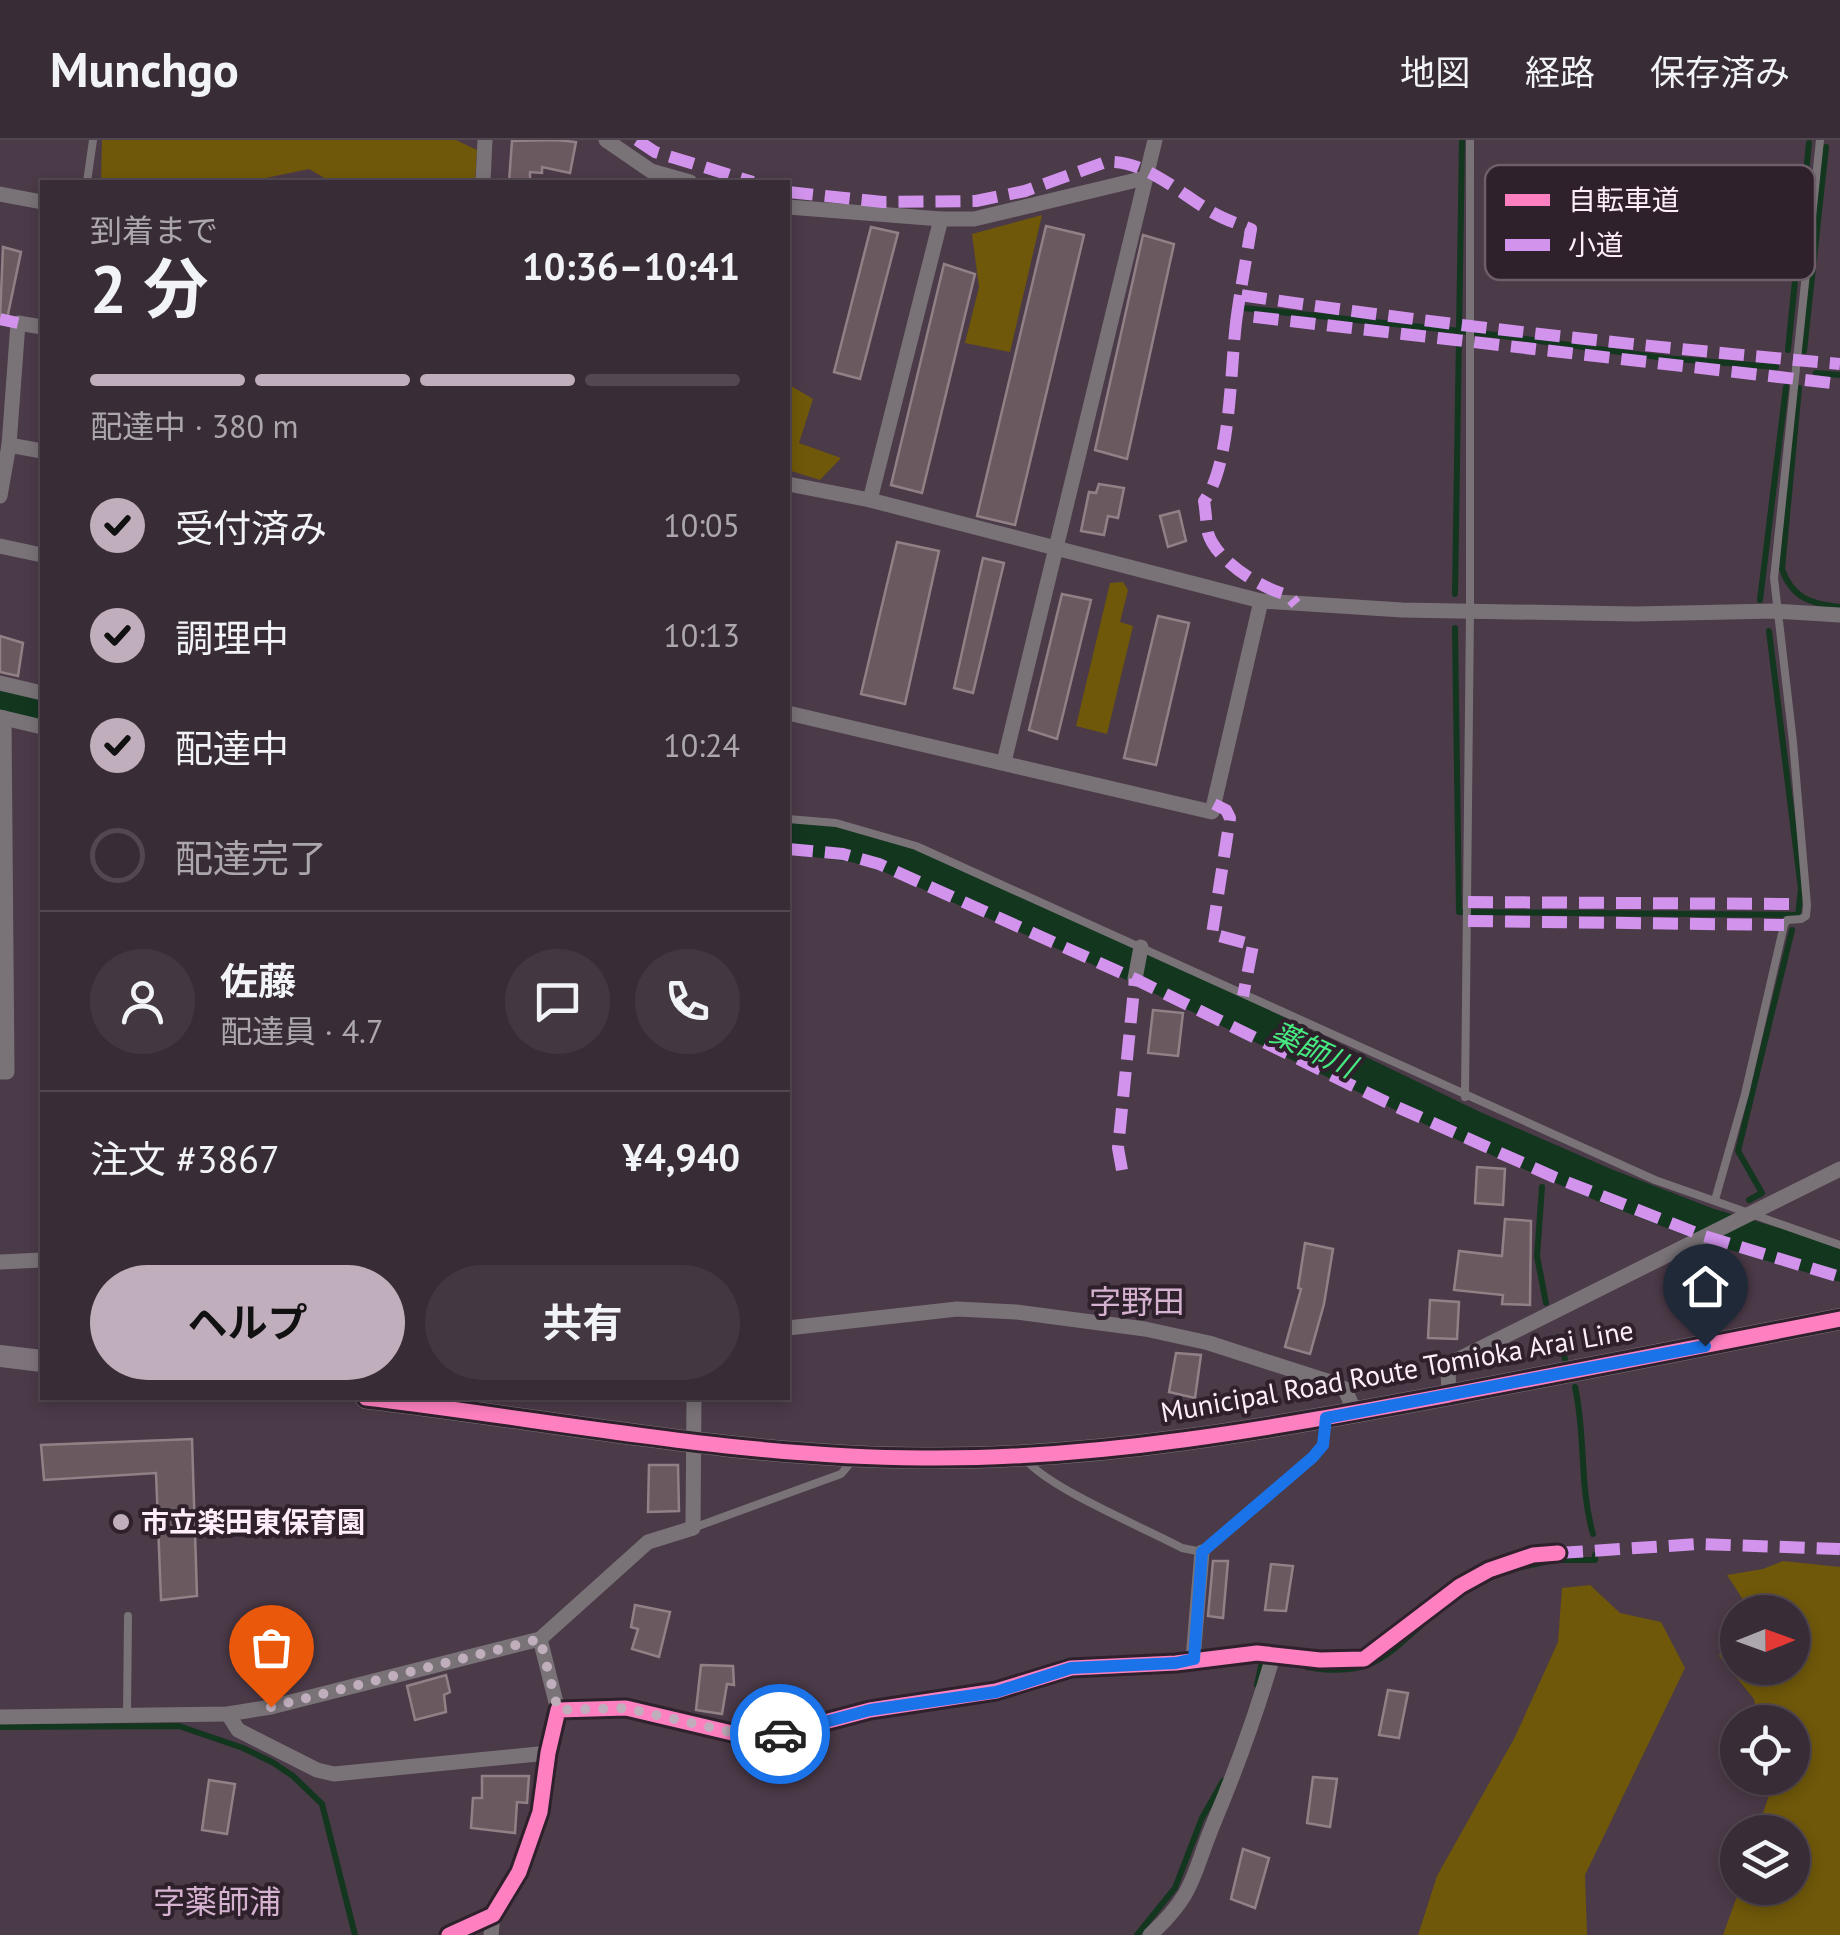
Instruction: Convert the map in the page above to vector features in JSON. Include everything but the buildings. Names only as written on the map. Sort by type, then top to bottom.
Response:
[{"type":"street","points":[[484,180],[485,140]]},
{"type":"street","points":[[606,140],[652,171],[683,180]]},
{"type":"street","points":[[1004,762],[1155,140]]},
{"type":"street","points":[[790,207],[974,219],[1145,178]]},
{"type":"street","points":[[0,194],[40,202]]},
{"type":"street","points":[[870,500],[941,219]]},
{"type":"street","points":[[0,319],[40,327]]},
{"type":"street","points":[[0,496],[9,445],[18,322]]},
{"type":"street","points":[[9,445],[40,452]]},
{"type":"street","points":[[790,484],[870,500],[1261,601],[1470,611],[1636,614],[1775,610],[1840,615]]},
{"type":"street","points":[[0,546],[40,555]]},
{"type":"street","points":[[790,713],[1212,812],[1261,601]]},
{"type":"street","points":[[0,683],[40,693]]},
{"type":"street","points":[[0,1072],[7,1072],[2,718],[40,727]]},
{"type":"street","points":[[1135,979],[1141,947]]},
{"type":"street","points":[[1449,1395],[1448,1372],[1454,1361],[1840,1169]]},
{"type":"street","points":[[0,1262],[40,1260]]},
{"type":"street","points":[[790,1328],[957,1309],[1016,1312],[1145,1329],[1210,1343],[1330,1382],[1345,1388],[1356,1413]]},
{"type":"street","name":"Municipal Road Route Tomioka Arai Line","points":[[380,1400],[695,1444],[855,1456],[1022,1456],[1168,1444],[1356,1413],[1840,1319]]},
{"type":"street","points":[[0,1356],[40,1361]]},
{"type":"street","points":[[0,1718],[228,1714],[271,1707],[540,1639],[648,1542],[693,1528],[694,1400]]},
{"type":"street","points":[[1194,1659],[1202,1552]]},
{"type":"street","points":[[558,1710],[626,1708],[748,1736],[772,1736],[870,1710],[996,1692],[1071,1668],[1274,1653],[1320,1660],[1364,1659],[1460,1586],[1489,1570],[1533,1555],[1558,1553]]},
{"type":"street","points":[[490,1935],[494,1915],[520,1872],[540,1812],[558,1710],[540,1639]]},
{"type":"street","points":[[1150,1935],[1174,1914],[1190,1889],[1252,1733],[1274,1653]]},
{"type":"street","points":[[228,1714],[238,1730],[317,1770],[334,1774],[548,1753]]},
{"type":"street","points":[[449,1935],[494,1915]]},
{"type":"lane","points":[[87,180],[93,140]]},
{"type":"lane","points":[[1465,1096],[1472,342],[1470,140]]},
{"type":"lane","points":[[1815,184],[1820,140]]},
{"type":"lane","points":[[1715,1200],[1784,924],[1806,916],[1793,742],[1775,610],[1775,561],[1804,280]]},
{"type":"lane","points":[[790,819],[836,823],[916,846],[1655,1180],[1840,1244]]},
{"type":"lane","points":[[1022,1456],[1035,1470],[1065,1487],[1182,1548],[1202,1552],[1313,1457],[1323,1445],[1326,1418]]},
{"type":"lane","points":[[693,1528],[841,1474],[855,1456]]},
{"type":"lane","points":[[128,1616],[128,1715]]},
{"type":"shaded area","points":[[102,140],[456,140],[477,150],[475,180],[328,180],[309,169],[256,180],[101,180]]},
{"type":"shaded area","points":[[1042,215],[1010,352],[965,343],[979,287],[972,234]]},
{"type":"shaded area","points":[[790,385],[813,399],[799,443],[841,458],[820,480],[790,471]]},
{"type":"shaded area","points":[[1123,582],[1128,590],[1120,622],[1133,626],[1107,734],[1076,726],[1110,583]]},
{"type":"shaded area","points":[[1783,1561],[1840,1567],[1840,1935],[1723,1935],[1734,1905],[1810,1905],[1810,1815],[1763,1815],[1769,1795],[1810,1795],[1810,1705],[1755,1705],[1743,1685],[1810,1685],[1810,1595],[1740,1595],[1727,1575]]},
{"type":"shaded area","points":[[1590,1585],[1620,1613],[1661,1622],[1685,1668],[1585,1875],[1587,1935],[1418,1935],[1437,1876],[1515,1737],[1558,1642],[1562,1588]]},
{"type":"waterway","points":[[1455,594],[1462,140]]},
{"type":"waterway","points":[[1807,165],[1809,143]]},
{"type":"waterway","points":[[1815,249],[1826,147]]},
{"type":"waterway","points":[[1788,350],[1795,280]]},
{"type":"waterway","points":[[1804,351],[1812,280]]},
{"type":"waterway","points":[[1243,308],[1488,334],[1665,358],[1776,367]]},
{"type":"waterway","points":[[1816,373],[1840,375]]},
{"type":"waterway","points":[[1760,600],[1786,387]]},
{"type":"waterway","points":[[1799,388],[1782,569],[1791,587],[1804,598],[1840,607]]},
{"type":"waterway","points":[[1455,628],[1459,912],[1798,915]]},
{"type":"waterway","points":[[1769,631],[1801,889],[1798,915]]},
{"type":"waterway","name":"薬師川","points":[[0,701],[40,711]]},
{"type":"waterway","name":"薬師川","points":[[790,836],[856,845],[889,855],[1121,958],[1471,1127],[1604,1185],[1707,1225],[1840,1264]]},
{"type":"waterway","points":[[1749,1200],[1762,1193],[1738,1151],[1792,930]]},
{"type":"waterway","name":"薬師川","points":[[1548,1168],[1552,1160]]},
{"type":"waterway","points":[[1542,1187],[1537,1256],[1546,1303]]},
{"type":"waterway","name":"薬師川","points":[[1707,1225],[1715,1220]]},
{"type":"waterway","points":[[1558,1337],[1565,1359]]},
{"type":"waterway","points":[[1575,1387],[1593,1534]]},
{"type":"waterway","points":[[1516,1568],[1554,1560],[1595,1560],[1595,1555]]},
{"type":"waterway","points":[[1307,1667],[1346,1670],[1375,1662],[1428,1619]]},
{"type":"waterway","points":[[1257,1685],[1262,1662]]},
{"type":"waterway","points":[[0,1727],[179,1726],[272,1762],[322,1804],[355,1935]]},
{"type":"waterway","points":[[1137,1935],[1175,1888],[1202,1818],[1223,1781]]},
{"type":"marked path","points":[[637,140],[655,152],[746,180]]},
{"type":"marked path","points":[[790,192],[883,202],[976,201],[1025,191],[1106,162],[1120,163],[1146,171],[1212,212],[1251,229],[1240,295],[1540,334],[1840,364]]},
{"type":"marked path","points":[[1240,295],[1237,315],[1840,384]]},
{"type":"marked path","points":[[1237,315],[1225,439],[1213,484],[1204,501],[1208,533],[1230,563],[1253,580],[1288,595],[1296,604]]},
{"type":"marked path","points":[[0,319],[18,323]]},
{"type":"marked path","points":[[1214,804],[1226,810],[1230,818],[1212,934],[1253,945],[1243,996]]},
{"type":"marked path","points":[[790,849],[843,854],[879,864],[1135,979],[1386,1102],[1554,1177],[1704,1236],[1840,1277]]},
{"type":"marked path","points":[[1468,902],[1789,904]]},
{"type":"marked path","points":[[1468,921],[1784,925]]},
{"type":"marked path","points":[[1122,1170],[1118,1148],[1135,979]]},
{"type":"marked path","points":[[1558,1553],[1699,1544],[1840,1549]]},
{"type":"cycle path","points":[[381,1400],[782,1451],[989,1457],[1123,1447],[1255,1429],[1840,1319]]},
{"type":"cycle path","points":[[449,1935],[493,1915],[519,1872],[540,1812],[558,1710],[626,1708],[749,1737],[772,1736],[870,1710],[996,1691],[1071,1668],[1176,1663],[1257,1653],[1320,1660],[1364,1659],[1460,1586],[1489,1570],[1533,1555],[1558,1553]]},
{"type":"way so far","points":[[271,1707],[540,1639],[558,1710],[626,1708],[748,1736],[780,1734]]},
{"type":"place","name":"市立楽田東保育園","points":[[121,1522]]},
{"type":"district","name":"字野田","points":[[1137,1302]]},
{"type":"district","name":"字薬師浦","points":[[217,1902]]},
{"type":"route","points":[[780,1734],[870,1710],[996,1692],[1071,1668],[1194,1659],[1202,1552],[1313,1457],[1323,1445],[1326,1418],[1705,1346]]}]
